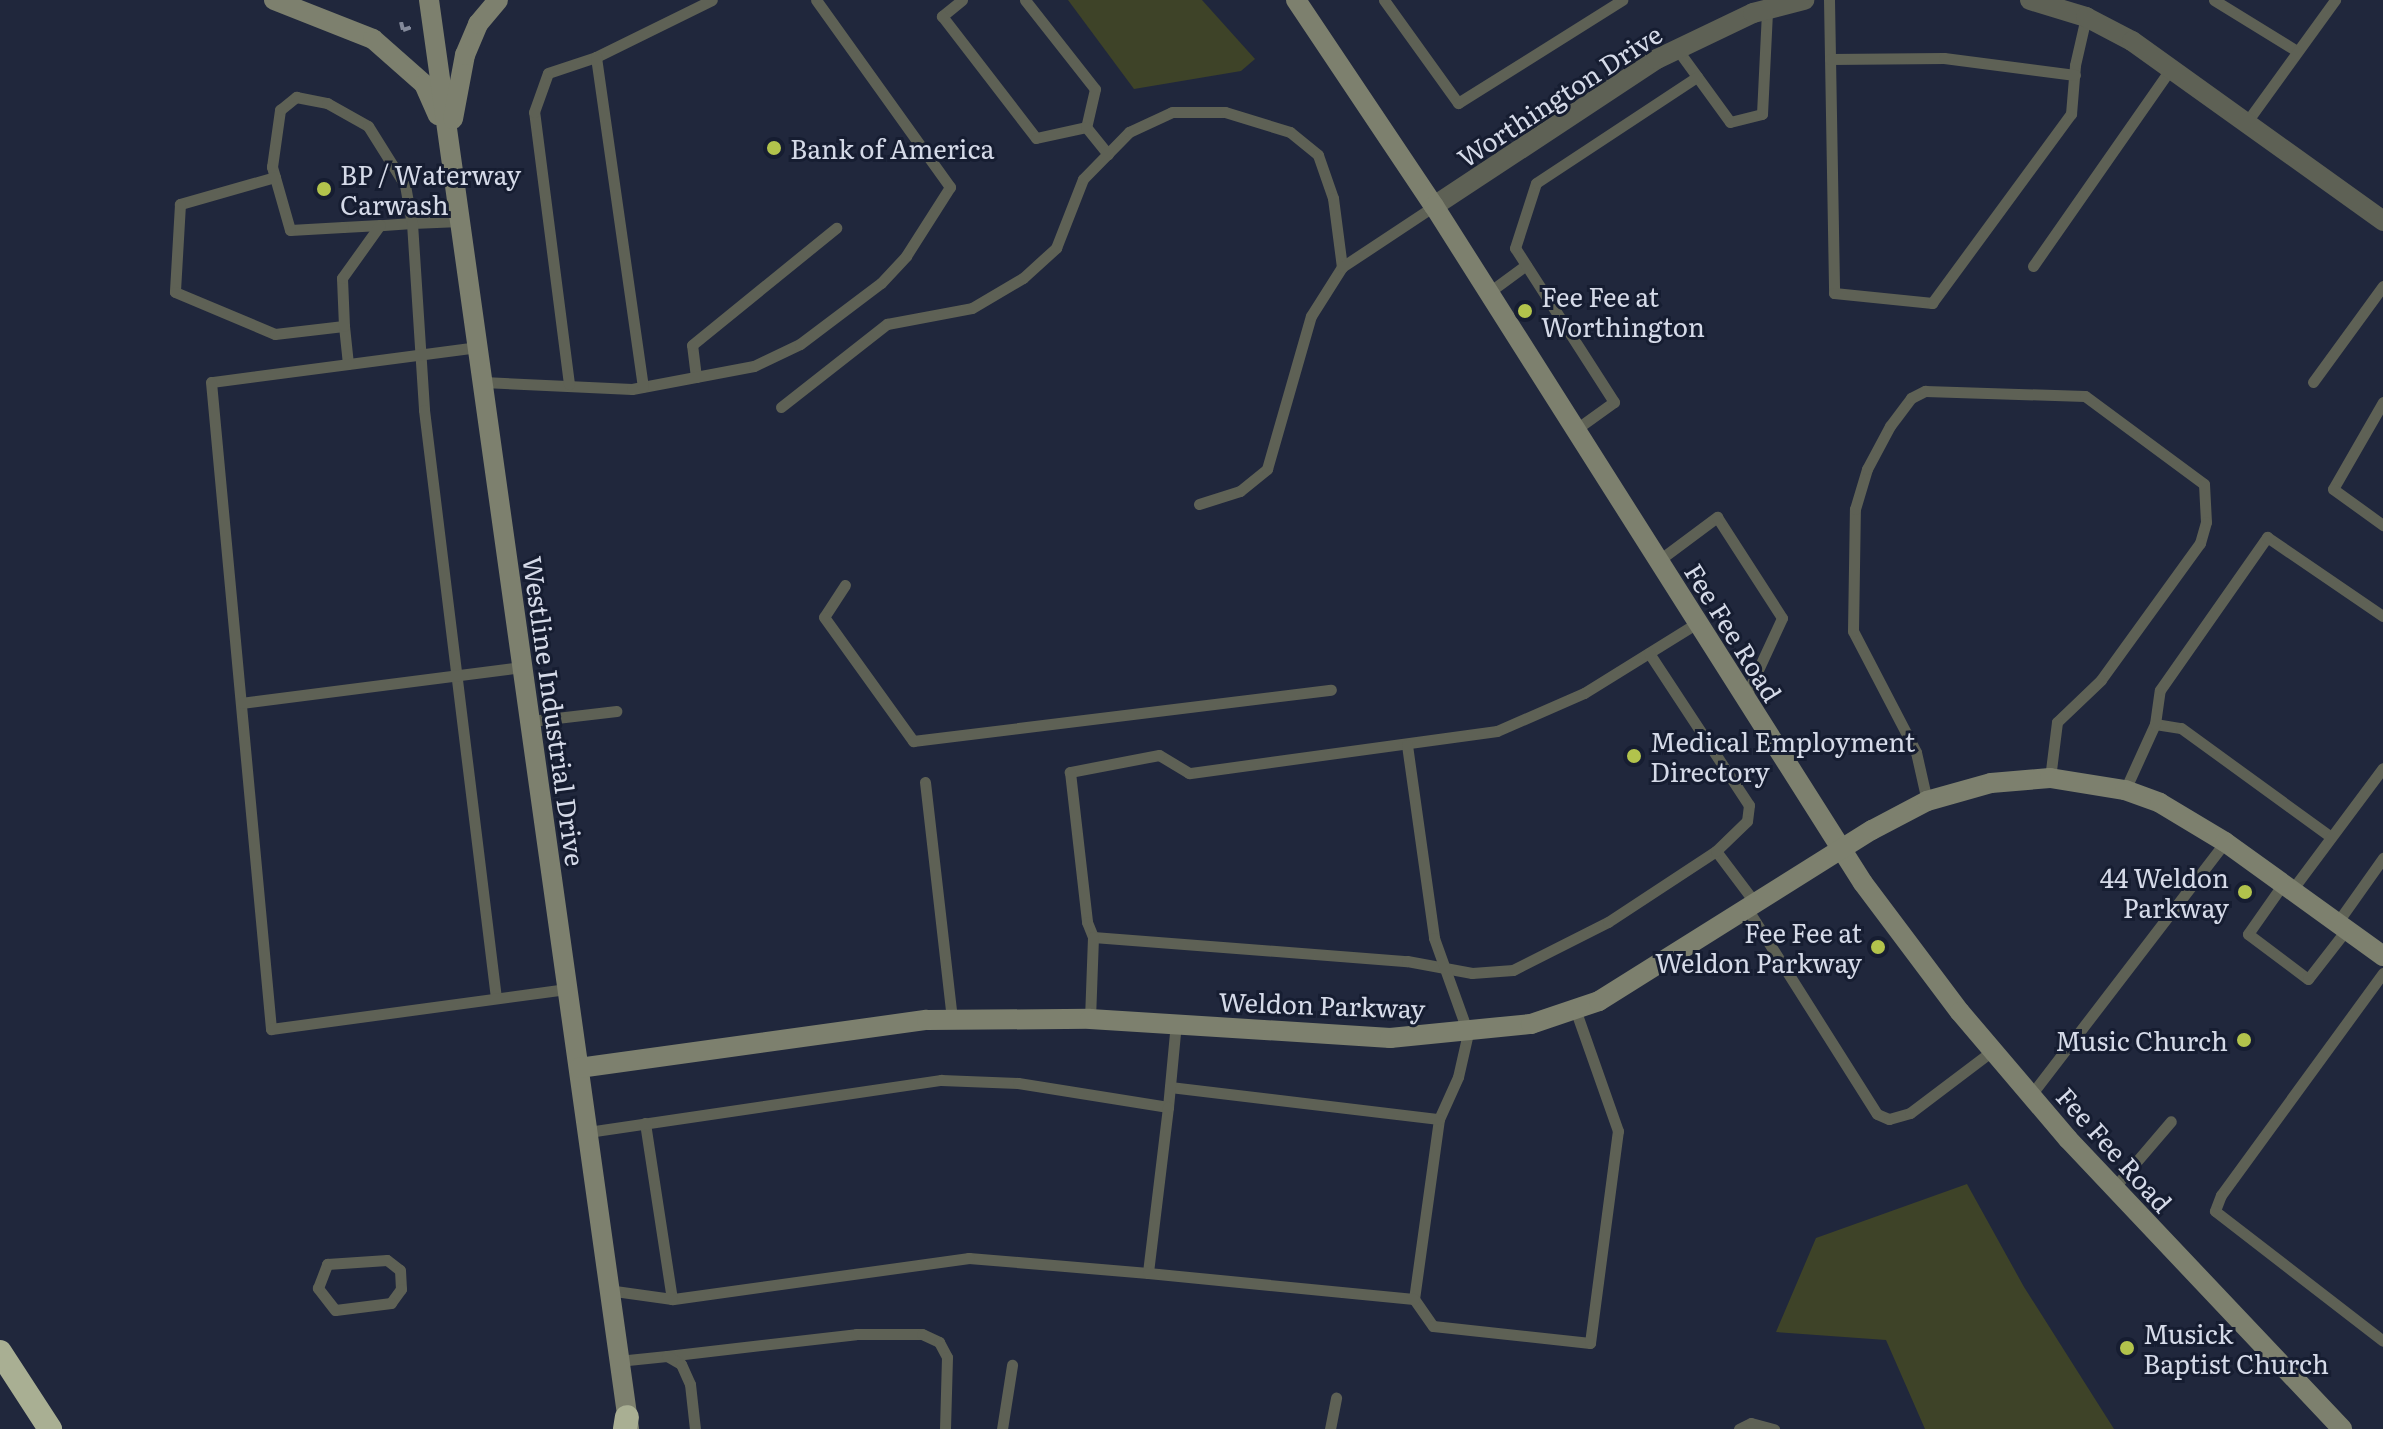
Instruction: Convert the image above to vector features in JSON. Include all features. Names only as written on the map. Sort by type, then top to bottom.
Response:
[{"type":"highway","points":[[0,1352],[50,1429]]},
{"type":"street","points":[[274,0],[373,39],[424,84],[450,149]]},
{"type":"street","name":"Westline Industrial Drive","points":[[429,0],[627,1425]]},
{"type":"street","points":[[450,149],[454,99],[465,55],[478,24],[498,0]]},
{"type":"street","name":"Fee Fee Road","points":[[1296,0],[1434,206],[1840,849],[1992,1051],[2113,1189],[2342,1429]]},
{"type":"street","points":[[2030,0],[2086,17],[2171,68],[2383,221]]},
{"type":"street","name":"Worthington Drive","points":[[1434,206],[1677,49],[1785,4]]},
{"type":"street","name":"Weldon Parkway","points":[[579,1068],[952,1020],[1090,1019],[1390,1038],[1468,1033],[1531,1024],[1599,1001],[1840,849],[1927,801],[1991,783],[2050,778],[2125,790],[2160,803],[2225,842],[2383,956]]},
{"type":"lane","points":[[569,384],[534,112],[548,73],[596,57],[712,0]]},
{"type":"lane","points":[[483,382],[643,387],[754,366],[800,344],[858,301],[906,256],[950,187],[816,0]]},
{"type":"lane","points":[[962,0],[942,16],[1036,138],[1086,127]]},
{"type":"lane","points":[[1025,0],[1095,89],[1086,127]]},
{"type":"lane","points":[[1384,0],[1458,103],[1622,0]]},
{"type":"lane","points":[[1829,0],[1834,293],[1932,303],[2071,114],[2086,17]]},
{"type":"lane","points":[[2214,0],[2297,51]]},
{"type":"lane","points":[[2246,123],[2335,0]]},
{"type":"lane","points":[[1677,49],[1730,122],[1762,114],[1785,4]]},
{"type":"lane","points":[[596,57],[643,387]]},
{"type":"lane","points":[[1830,59],[1944,58],[2075,75]]},
{"type":"lane","points":[[2033,266],[2171,68]]},
{"type":"lane","points":[[1575,430],[1614,402],[1515,248],[1536,183],[1697,77]]},
{"type":"lane","points":[[460,221],[412,223],[290,230],[275,177],[280,110],[296,97],[327,103],[368,126],[386,150],[405,185],[412,223],[417,355],[454,676],[496,998]]},
{"type":"lane","points":[[781,407],[887,324],[972,308],[1023,278],[1056,248],[1083,179],[1129,132],[1172,112],[1225,112],[1290,132],[1318,155],[1333,198],[1342,267]]},
{"type":"lane","points":[[1086,127],[1108,154]]},
{"type":"lane","points":[[275,177],[180,204],[175,292],[275,334],[344,326]]},
{"type":"lane","points":[[1199,504],[1240,491],[1267,469],[1311,316],[1342,267],[1434,206]]},
{"type":"lane","points":[[348,364],[342,278],[380,225]]},
{"type":"lane","points":[[696,377],[692,345],[836,228]]},
{"type":"lane","points":[[1488,293],[1526,265]]},
{"type":"lane","points":[[2313,382],[2383,286]]},
{"type":"lane","points":[[478,347],[211,382],[271,1029],[568,989]]},
{"type":"lane","points":[[1927,801],[1916,752],[1853,631],[1855,509],[1867,469],[1890,426],[1911,398],[1925,391],[2085,396],[2204,484],[2206,522],[2200,543],[2101,680],[2057,722],[2050,778]]},
{"type":"lane","points":[[2383,402],[2333,489],[2383,525]]},
{"type":"lane","points":[[1658,561],[1717,517],[1782,618],[1745,698]]},
{"type":"lane","points":[[2125,790],[2155,724],[2160,690],[2267,537],[2383,616]]},
{"type":"lane","points":[[845,585],[824,617],[913,741],[1331,690]]},
{"type":"lane","points":[[1090,1019],[1093,937],[1070,772],[1159,755],[1189,773],[1497,731],[1584,693],[1697,623]]},
{"type":"lane","points":[[1093,937],[1448,968],[1472,973],[1513,970],[1608,922],[1716,851],[1747,821],[1749,805],[1649,653]]},
{"type":"lane","points":[[241,703],[523,667]]},
{"type":"lane","points":[[531,721],[616,711]]},
{"type":"lane","points":[[2155,724],[2181,728],[2331,837]]},
{"type":"lane","points":[[1407,745],[1434,938],[1448,968],[1468,1033],[1458,1077],[1439,1119],[1414,1299],[1433,1326],[1590,1343],[1618,1131],[1575,1009]]},
{"type":"lane","points":[[2383,768],[2331,837],[2248,934],[2308,979],[2383,858]]},
{"type":"lane","points":[[925,782],[952,1020]]},
{"type":"lane","points":[[2031,1095],[2225,842]]},
{"type":"lane","points":[[1716,851],[1877,1114],[1889,1119],[1910,1113],[1992,1051]]},
{"type":"lane","points":[[2383,973],[2221,1195],[2215,1211],[2383,1341]]},
{"type":"lane","points":[[1148,1273],[1176,1023]]},
{"type":"lane","points":[[588,1132],[941,1080],[1018,1083],[1168,1107]]},
{"type":"lane","points":[[1170,1087],[1439,1119]]},
{"type":"lane","points":[[2113,1189],[2171,1121]]},
{"type":"lane","points":[[645,1123],[672,1299]]},
{"type":"lane","points":[[608,1290],[672,1299],[969,1258],[1414,1299]]},
{"type":"lane","points":[[387,1260],[400,1270],[401,1289],[391,1303],[335,1310],[318,1288],[327,1264],[387,1260]]},
{"type":"lane","points":[[618,1361],[856,1334],[922,1334],[939,1342],[947,1357],[945,1429]]},
{"type":"lane","points":[[667,1356],[681,1364],[690,1384],[695,1429]]},
{"type":"lane","points":[[1002,1429],[1012,1365]]},
{"type":"lane","points":[[1330,1429],[1336,1398]]},
{"type":"lane","points":[[1739,1429],[1751,1423],[1774,1429]]},
{"type":"path","points":[[401,22],[403,30],[412,27]]},
{"type":"green space","points":[[1068,0],[1202,0],[1255,59],[1241,71],[1134,89]]},
{"type":"green space","points":[[1967,1184],[2024,1287],[2114,1429],[1925,1429],[1886,1340],[1776,1332],[1816,1238]]},
{"type":"place","name":"Bank of America","points":[[774,148]]},
{"type":"place","name":"BP / Waterway Carwash","points":[[324,189]]},
{"type":"place","name":"Fee Fee at Worthington","points":[[1525,311]]},
{"type":"place","name":"Medical Employment Directory","points":[[1634,756]]},
{"type":"place","name":"44 Weldon Parkway","points":[[2245,892]]},
{"type":"place","name":"Fee Fee at Weldon Parkway","points":[[1878,947]]},
{"type":"place","name":"Music Church","points":[[2244,1040]]},
{"type":"place","name":"Musick Baptist Church","points":[[2127,1348]]}]
